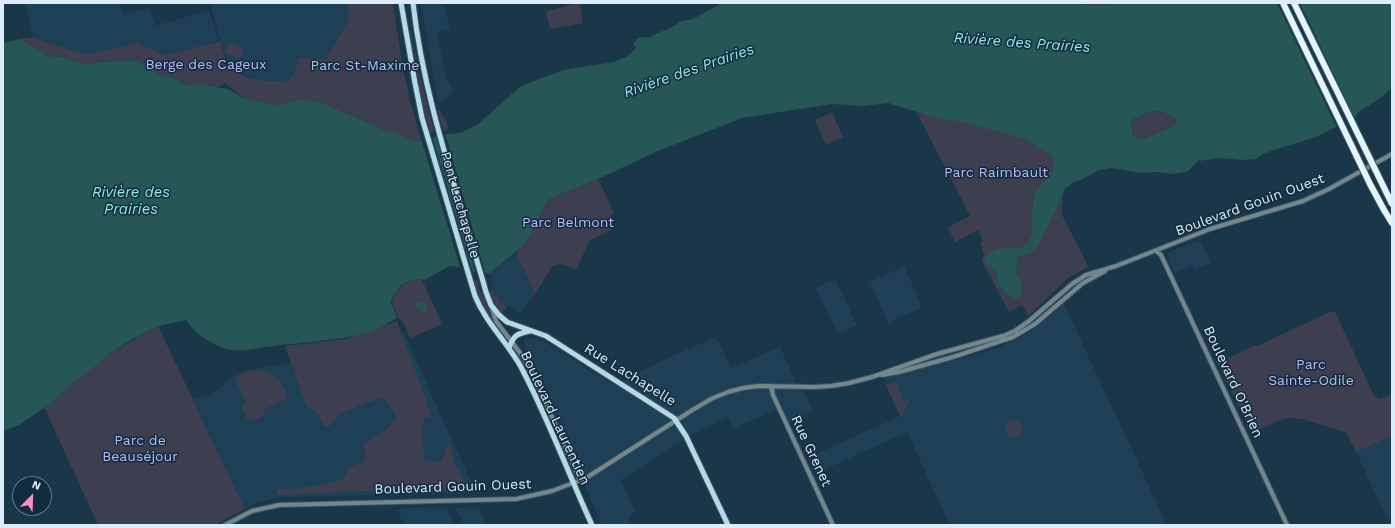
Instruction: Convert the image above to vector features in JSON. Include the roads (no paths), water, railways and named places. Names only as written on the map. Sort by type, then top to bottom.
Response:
[{"type":"highway","points":[[1283,3],[1367,178],[1392,223]]},
{"type":"highway","points":[[1294,3],[1392,204]]},
{"type":"main road","name":"Pont Lachapelle","points":[[401,3],[416,88],[427,134],[470,282]]},
{"type":"main road","name":"Pont Lachapelle","points":[[413,3],[425,82],[482,279]]},
{"type":"main road","name":"Boulevard Laurentien","points":[[482,279],[491,305]]},
{"type":"main road","name":"Boulevard Laurentien","points":[[470,282],[484,315],[509,348],[526,378],[592,525]]},
{"type":"main road","name":"Rue Lachapelle","points":[[491,305],[507,322],[546,336],[676,419],[686,436],[728,525]]},
{"type":"main road","points":[[509,348],[516,335],[531,331]]},
{"type":"street","name":"Boulevard Gouin Ouest","points":[[225,525],[252,511],[275,505],[516,498],[545,493],[590,475],[676,419],[709,400],[728,392],[751,387],[815,387],[849,383],[899,372],[1008,339],[1032,325],[1083,283],[1111,268],[1210,229],[1270,212],[1308,199],[1334,187],[1392,154]]},
{"type":"street","name":"Boulevard O'Brien","points":[[1156,251],[1161,255],[1287,525]]},
{"type":"street","name":"Boulevard Gouin Ouest","points":[[872,377],[937,354],[993,339],[1015,331],[1036,316],[1078,280],[1092,272],[1111,268]]},
{"type":"street","name":"Boulevard Laurentien","points":[[491,305],[496,321],[533,374],[580,480]]},
{"type":"street","name":"Rue Grenet","points":[[771,386],[773,395],[833,525]]},
{"type":"water","name":"Rivière des Prairies","points":[[722,3],[1068,3],[1101,5],[1121,3],[1392,3],[1392,89],[1362,110],[1355,117],[1316,137],[1265,153],[1255,159],[1242,160],[1222,158],[1198,161],[1187,172],[1172,174],[1155,172],[1140,173],[1112,168],[1099,170],[1081,180],[1074,182],[1065,189],[1049,225],[1038,245],[1027,255],[1018,257],[1017,271],[1022,288],[1021,295],[1018,298],[1011,297],[1004,292],[998,283],[995,270],[989,267],[985,260],[989,254],[998,249],[1020,248],[1028,244],[1032,233],[1031,220],[1034,195],[1038,188],[1053,171],[1053,156],[1022,138],[958,121],[941,119],[888,103],[862,106],[832,104],[742,118],[658,151],[547,201],[531,234],[523,246],[490,273],[479,273],[459,267],[449,266],[425,280],[417,279],[401,285],[393,296],[391,302],[397,318],[375,330],[344,338],[233,350],[227,349],[210,341],[193,329],[187,320],[163,325],[134,338],[108,355],[50,404],[19,425],[3,431],[3,43],[20,39],[48,56],[62,57],[83,64],[132,60],[144,64],[160,75],[174,78],[181,83],[191,85],[203,83],[209,86],[228,89],[244,99],[259,101],[275,106],[301,99],[323,103],[389,132],[395,132],[413,141],[418,141],[447,134],[460,133],[477,125],[521,86],[563,70],[614,62],[626,57],[636,48],[633,43],[638,38],[651,37],[682,21],[693,19]],"holes":[[[1152,111],[1163,112],[1176,120],[1174,126],[1143,139],[1133,136],[1131,123],[1135,118]]]},
{"type":"water","points":[[418,301],[426,304],[428,307],[427,311],[422,312],[416,306]]},
{"type":"park label","name":"Berge des Cageux","points":[[206,65]]},
{"type":"park label","name":"Parc St-Maxime","points":[[365,66]]},
{"type":"park label","name":"Parc Raimbault","points":[[996,173]]},
{"type":"park label","name":"Parc Belmont","points":[[568,223]]},
{"type":"park label","name":"Parc Sainte-Odile","points":[[1311,374]]},
{"type":"park label","name":"Parc de Beauséjour","points":[[140,450]]}]
